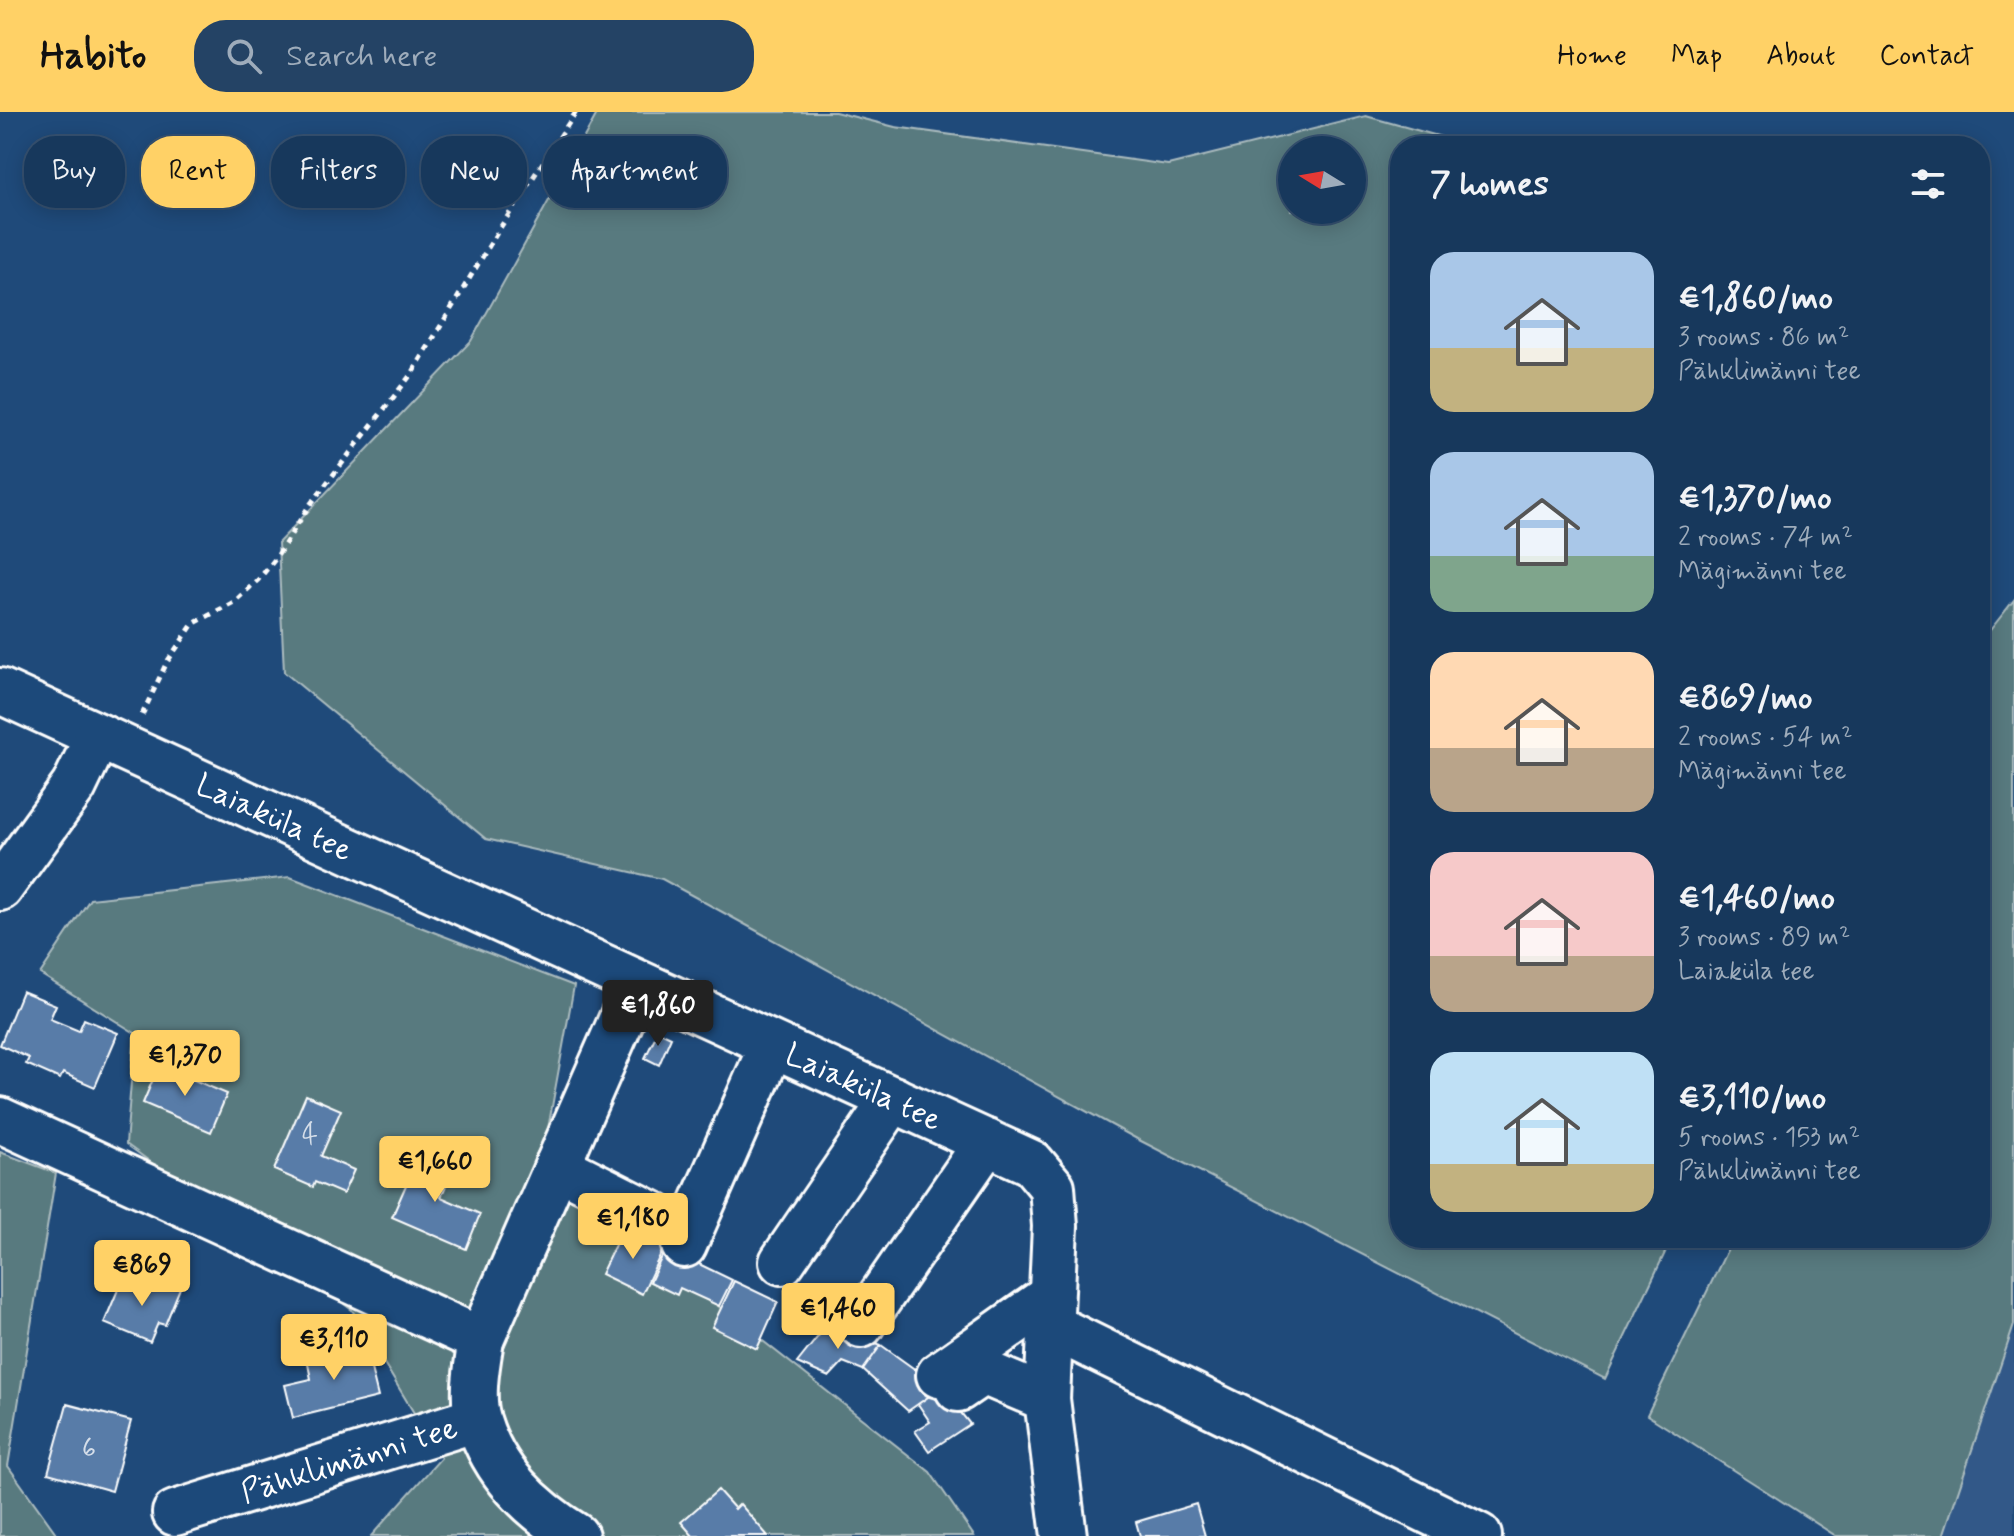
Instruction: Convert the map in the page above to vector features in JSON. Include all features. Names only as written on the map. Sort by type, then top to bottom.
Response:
[{"type":"street","name":"Laiaküla tee","points":[[0,691],[1032,1163],[1052,1187],[1055,1226],[1047,1399],[1064,1536]]},
{"type":"street","points":[[0,888],[74,786],[112,742]]},
{"type":"street","name":"Pähklimänni tee","points":[[576,1536],[541,1514],[517,1491],[477,1419],[475,1384],[481,1340],[637,984]]},
{"type":"street","points":[[557,1166],[670,1230],[772,1045]]},
{"type":"street","points":[[782,1262],[893,1099]]},
{"type":"street","points":[[0,1120],[481,1340]]},
{"type":"street","points":[[861,1325],[987,1142]]},
{"type":"street","points":[[1047,1399],[983,1372],[949,1382],[1051,1311],[1479,1536]]},
{"type":"street","name":"Pähklimänni tee","points":[[175,1513],[477,1419]]},
{"type":"path","points":[[112,742],[193,624],[234,602],[276,558],[309,506],[413,372],[498,231],[576,112]]},
{"type":"shaded area","points":[[2014,1325],[2014,1536],[1943,1536]]},
{"type":"green space","points":[[598,112],[835,112],[895,127],[1168,165],[1278,138],[1278,224],[1366,224],[1366,136],[1285,136],[1366,116],[1438,136],[1390,136],[1390,1248],[1667,1248],[1605,1379],[1137,1139],[662,879],[486,839],[284,672],[278,543],[471,341],[545,208],[727,208],[727,136],[585,136]]},
{"type":"green space","points":[[2014,600],[2014,1325],[1943,1536],[1836,1536],[1647,1415],[1728,1248],[1990,1248],[1990,630]]},
{"type":"green space","points":[[290,877],[574,986],[541,1167],[930,1472],[974,1536],[371,1536],[441,1458],[352,1310],[126,1144],[135,1033],[40,974],[90,899]]},
{"type":"green space","points":[[0,1152],[56,1173],[8,1466],[58,1536],[0,1536]]},
{"type":"building","points":[[22,991],[56,1005],[50,1019],[79,1031],[84,1019],[118,1033],[95,1087],[63,1073],[60,1079],[26,1064],[29,1058],[0,1045]]},
{"type":"building","points":[[658,1031],[671,1037],[659,1065],[645,1058]]},
{"type":"building","points":[[159,1065],[227,1094],[211,1132],[143,1103]]},
{"type":"building","points":[[306,1095],[341,1110],[321,1156],[354,1170],[343,1194],[315,1182],[313,1187],[274,1170]]},
{"type":"building","points":[[420,1153],[454,1168],[441,1197],[480,1214],[466,1249],[392,1217]]},
{"type":"building","points":[[623,1228],[664,1247],[642,1294],[601,1274]]},
{"type":"building","points":[[666,1248],[732,1280],[719,1306],[680,1288],[677,1295],[650,1282]]},
{"type":"building","points":[[156,1278],[180,1288],[165,1325],[158,1323],[150,1342],[104,1323],[122,1280],[150,1292]]},
{"type":"building","points":[[734,1281],[778,1302],[757,1349],[712,1327]]},
{"type":"building","points":[[828,1324],[881,1345],[863,1370],[843,1362],[829,1377],[797,1363]]},
{"type":"building","points":[[365,1344],[378,1397],[293,1418],[285,1385],[311,1379],[307,1359]]},
{"type":"building","points":[[881,1345],[941,1388],[908,1411],[863,1370]]},
{"type":"building","points":[[941,1388],[970,1424],[929,1451],[915,1431],[930,1422],[918,1404]]},
{"type":"building","points":[[67,1404],[131,1421],[112,1491],[48,1473]]},
{"type":"building","points":[[718,1490],[735,1509],[740,1504],[768,1536],[693,1536],[681,1522]]},
{"type":"building","points":[[1196,1504],[1205,1536],[1140,1536],[1136,1522]]}]
